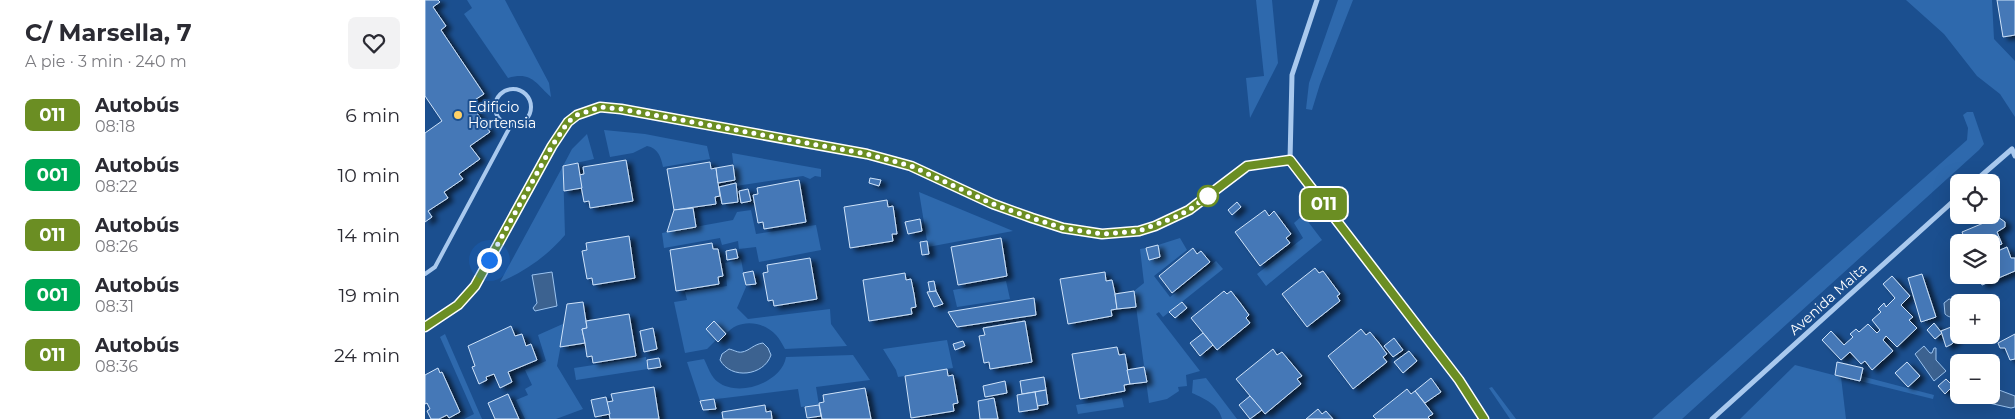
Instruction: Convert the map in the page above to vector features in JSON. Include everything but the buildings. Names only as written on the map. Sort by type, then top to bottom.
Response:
[{"type":"street","points":[[1317,0],[1292,75],[1290,160],[1459,380],[1483,419]]},
{"type":"street","points":[[425,327],[458,305],[475,286],[552,146],[568,122],[577,115],[600,107],[631,110],[867,154],[911,166],[993,204],[1032,218],[1063,228],[1102,234],[1139,231],[1155,226],[1189,210],[1247,166],[1290,160]]},
{"type":"street","points":[[1983,174],[2012,149],[2015,156]]},
{"type":"street","name":"Avenida Malta","points":[[1711,419],[1950,204]]},
{"type":"lane","points":[[507,89],[516,89],[524,92],[530,99],[532,107],[530,115],[525,121],[518,125],[511,125],[503,122],[498,117],[495,109],[500,94],[507,89]]},
{"type":"lane","points":[[425,274],[435,267],[511,125]]},
{"type":"shaded area","points":[[467,0],[505,0],[549,83],[551,97],[533,80],[523,76],[508,78],[464,14],[472,8]]},
{"type":"shaded area","points":[[1256,0],[1272,0],[1278,63],[1250,118],[1246,78],[1264,76]]},
{"type":"shaded area","points":[[1338,0],[1353,0],[1320,84],[1312,110],[1306,109],[1309,83]]},
{"type":"shaded area","points":[[1906,0],[1992,0],[1994,39],[2015,61],[2015,117],[2000,94],[1977,76],[1944,34]]},
{"type":"shaded area","points":[[1967,112],[1973,112],[1984,144],[1979,150],[1953,174],[1950,174],[1950,176],[1682,419],[1652,419],[1967,140],[1968,128],[1963,115]]},
{"type":"shaded area","points":[[604,130],[645,134],[707,146],[710,159],[663,167],[658,154],[654,149],[647,146],[633,153],[610,157]]},
{"type":"shaded area","points":[[587,134],[594,159],[563,166],[572,149]]},
{"type":"shaded area","points":[[732,153],[821,169],[821,177],[815,176],[810,179],[803,176],[736,186]]},
{"type":"shaded area","points":[[563,166],[565,235],[551,250],[535,262],[519,273],[500,282]]},
{"type":"shaded area","points":[[919,192],[1013,231],[928,247]]},
{"type":"shaded area","points":[[751,210],[756,234],[816,225],[821,250],[759,262],[756,247],[739,249],[738,241],[722,245],[720,238],[664,248],[662,233],[733,220],[737,212]]},
{"type":"shaded area","points":[[1303,215],[1322,240],[1266,286],[1257,274],[1303,238],[1294,223]]},
{"type":"shaded area","points":[[1180,238],[1187,250],[1154,276],[1170,297],[1216,261],[1223,269],[1163,317],[1159,312],[1156,314],[1200,371],[1186,375],[1187,386],[1178,387],[1179,391],[1167,399],[1149,403],[1134,291],[1144,283],[1140,249],[1146,248],[1149,259],[1160,257],[1158,245]]},
{"type":"shaded area","points":[[741,259],[746,287],[737,308],[748,319],[830,309],[831,324],[847,346],[785,349],[771,330],[758,324],[737,325],[726,334],[714,321],[716,340],[707,349],[685,353],[674,302],[687,300],[685,292],[727,286],[725,263]]},
{"type":"shaded area","points":[[552,272],[557,306],[535,311],[533,308],[537,303],[532,275]]},
{"type":"shaded area","points":[[1006,281],[1010,299],[957,307],[953,290]]},
{"type":"shaded area","points":[[1949,299],[1950,316],[1945,314],[1944,303]]},
{"type":"shaded area","points":[[565,323],[557,366],[583,409],[556,419],[525,419],[516,400],[528,395],[525,389],[532,385],[525,370],[546,361],[538,335]]},
{"type":"shaded area","points":[[445,334],[482,419],[464,419],[474,414],[440,337]]},
{"type":"shaded area","points":[[947,340],[953,368],[898,377],[896,370],[883,349]]},
{"type":"shaded area","points":[[763,343],[771,355],[762,367],[755,371],[739,373],[732,371],[720,360],[722,354],[729,349],[742,352]]},
{"type":"shaded area","points":[[1924,346],[1930,353],[1936,348],[1936,360],[1946,371],[1934,381],[1915,354]]},
{"type":"shaded area","points":[[853,355],[870,380],[816,387],[819,405],[801,407],[798,389],[700,401],[687,362],[704,359],[710,372],[718,382],[727,387],[748,388],[758,385],[777,374],[783,366],[786,357]]},
{"type":"shaded area","points":[[646,357],[648,369],[576,380],[574,368]]},
{"type":"shaded area","points":[[1795,365],[1841,377],[1846,419],[1740,419]]},
{"type":"shaded area","points":[[1861,376],[1934,395],[1933,399],[1860,381]]},
{"type":"shaded area","points":[[1206,378],[1237,419],[1222,419],[1214,406],[1192,393],[1193,380]]},
{"type":"shaded area","points":[[1492,387],[1516,419],[1510,419],[1489,388]]},
{"type":"shaded area","points":[[2000,390],[2015,396],[2015,407],[2011,408],[1993,404],[2000,404]]},
{"type":"shaded area","points":[[1122,398],[1124,407],[1078,414],[1076,405]]},
{"type":"bus line","name":"011","points":[[425,327],[458,305],[475,286],[552,146],[568,122],[577,115],[600,107],[621,109],[867,154],[890,162],[911,166],[993,204],[1032,218],[1063,228],[1102,234],[1139,231],[1155,226],[1189,210],[1247,166],[1290,160],[1459,380],[1484,419]]},
{"type":"place","name":"Edificio Hortensia","points":[[458,115]]},
{"type":"route","points":[[489,260],[560,133],[568,122],[577,115],[600,107],[621,109],[867,154],[890,162],[911,166],[993,204],[1063,228],[1081,231],[1102,234],[1139,231],[1155,226],[1189,210],[1208,196]]}]
